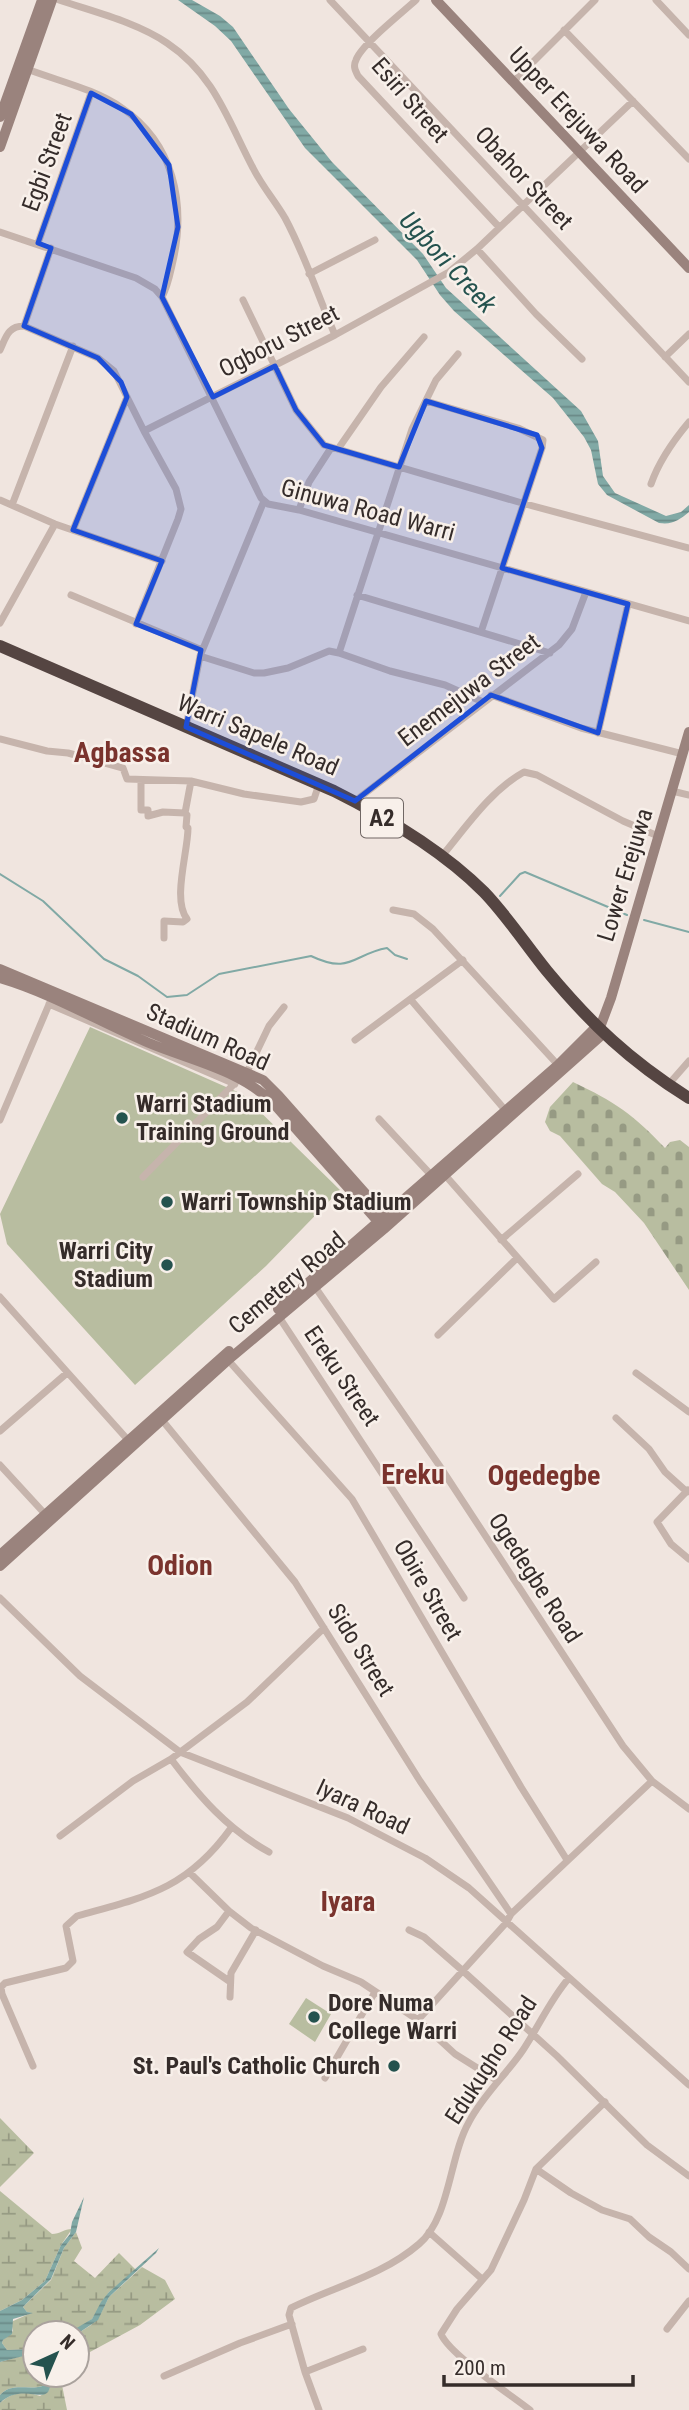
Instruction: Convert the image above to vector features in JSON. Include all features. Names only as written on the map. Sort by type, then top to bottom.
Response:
[{"type":"highway","name":"Warri Sapele Road","points":[[0,646],[355,801],[442,856],[494,903],[545,968],[600,1030],[623,1052],[689,1098]]},
{"type":"main road","points":[[0,117],[4,95],[42,0]]},
{"type":"main road","points":[[0,147],[52,0]]},
{"type":"main road","name":"Upper Erejuwa Road","points":[[436,0],[689,268]]},
{"type":"main road","name":"Lower Erejuwa","points":[[600,1030],[689,732]]},
{"type":"main road","name":"Stadium Road","points":[[0,970],[136,1028],[240,1078]]},
{"type":"main road","name":"Stadium Road","points":[[0,978],[149,1043],[240,1078],[263,1080],[384,1222]]},
{"type":"main road","name":"Cemetery Road","points":[[0,1566],[228,1360],[315,1287],[432,1176],[600,1030]]},
{"type":"main road","name":"Cemetery Road","points":[[0,1555],[128,1440],[384,1222],[445,1175],[600,1030]]},
{"type":"street","points":[[58,0],[151,33],[170,44],[212,86],[253,169],[284,215],[335,335]]},
{"type":"street","name":"Obahor Street","points":[[330,0],[689,382]]},
{"type":"street","name":"Esiri Street","points":[[416,0],[356,58],[355,69],[358,76],[499,227]]},
{"type":"street","points":[[513,82],[595,0]]},
{"type":"street","points":[[656,0],[689,36]]},
{"type":"street","points":[[564,30],[689,159]]},
{"type":"street","points":[[27,69],[120,106],[143,126],[162,152],[174,179],[179,212],[176,245],[162,298]]},
{"type":"street","name":"Egbi Street","points":[[38,243],[91,93]]},
{"type":"street","name":"Ogboru Street","points":[[144,431],[335,335],[457,266],[633,100]]},
{"type":"street","name":"Ginuwa Road Warri","points":[[0,232],[136,278],[155,289],[213,397],[229,435],[264,501],[689,621]]},
{"type":"street","points":[[309,274],[375,240]]},
{"type":"street","points":[[24,326],[51,248]]},
{"type":"street","points":[[477,249],[536,314],[582,359]]},
{"type":"street","points":[[243,300],[303,421],[318,440],[334,449],[689,548]]},
{"type":"street","points":[[0,350],[12,327],[24,326],[104,361],[121,382],[176,489],[180,502],[178,519],[136,624]]},
{"type":"street","points":[[665,357],[689,334]]},
{"type":"street","points":[[299,510],[309,482],[394,371],[424,337]]},
{"type":"street","points":[[12,505],[73,346]]},
{"type":"street","points":[[339,653],[412,429],[436,380],[458,354]]},
{"type":"street","points":[[73,530],[127,397]]},
{"type":"street","points":[[426,401],[518,428],[543,440],[481,632]]},
{"type":"street","points":[[651,484],[663,458],[689,422]]},
{"type":"street","points":[[0,500],[55,524],[162,561]]},
{"type":"street","points":[[186,727],[201,653],[264,501]]},
{"type":"street","points":[[0,623],[55,524]]},
{"type":"street","name":"Enemejuwa Street","points":[[355,801],[491,695],[550,653],[572,629],[586,592]]},
{"type":"street","points":[[71,595],[201,653],[254,673],[288,668],[329,652],[339,653],[390,671],[445,685],[483,702]]},
{"type":"street","points":[[357,595],[550,653]]},
{"type":"street","points":[[598,733],[628,604]]},
{"type":"street","points":[[491,695],[535,713],[598,733],[682,754]]},
{"type":"street","points":[[0,739],[124,768],[127,779],[141,781],[191,781],[244,794],[301,802],[314,799],[319,784]]},
{"type":"street","points":[[442,856],[490,800],[507,783],[524,772],[537,775],[623,821],[658,836]]},
{"type":"street","points":[[141,781],[141,810],[148,810],[148,816],[163,812],[185,813]]},
{"type":"street","points":[[164,938],[164,921],[183,922],[187,919],[182,913],[180,899],[188,846],[185,813],[191,781]]},
{"type":"street","points":[[673,791],[689,795]]},
{"type":"street","points":[[393,911],[414,914],[422,919],[558,1065]]},
{"type":"street","points":[[355,1040],[463,960]]},
{"type":"street","points":[[411,1000],[506,1111]]},
{"type":"street","points":[[0,1120],[50,1002]]},
{"type":"street","points":[[143,1177],[240,1078],[263,1035],[284,1007]]},
{"type":"street","points":[[668,1085],[689,1060]]},
{"type":"street","points":[[379,1119],[432,1176]]},
{"type":"street","points":[[501,1240],[578,1174]]},
{"type":"street","points":[[445,1175],[554,1299],[596,1262]]},
{"type":"street","points":[[438,1335],[517,1258]]},
{"type":"street","name":"Ogedegbe Road","points":[[315,1287],[439,1465],[623,1746],[639,1768],[689,1809]]},
{"type":"street","points":[[0,1297],[3,1306],[128,1440]]},
{"type":"street","name":"Ereku Street","points":[[279,1317],[464,1598]]},
{"type":"street","name":"Obire Street","points":[[228,1360],[352,1499],[567,1860]]},
{"type":"street","points":[[0,1431],[67,1373]]},
{"type":"street","points":[[636,1373],[688,1409]]},
{"type":"street","points":[[616,1418],[649,1449],[665,1472],[688,1491],[657,1523],[671,1544],[689,1559]]},
{"type":"street","name":"Sido Street","points":[[162,1420],[295,1582],[420,1781],[511,1914]]},
{"type":"street","points":[[0,1465],[45,1514]]},
{"type":"street","name":"Iyara Road","points":[[0,1598],[80,1676],[180,1752],[348,1818],[448,1872],[689,2085]]},
{"type":"street","points":[[60,1836],[133,1781],[171,1759],[247,1702],[324,1628]]},
{"type":"street","points":[[171,1759],[206,1804],[231,1828],[269,1852]]},
{"type":"street","points":[[418,2021],[506,1923],[511,1914],[653,1781]]},
{"type":"street","points":[[33,2066],[1,1987],[5,1983],[66,1968],[73,1961],[66,1926],[77,1916],[139,1900],[190,1873],[231,1828]]},
{"type":"street","points":[[190,1873],[229,1911],[256,1930],[375,1992],[418,2021],[455,2054],[498,2081]]},
{"type":"street","points":[[229,1911],[217,1927],[199,1938],[187,1952],[229,1981]]},
{"type":"street","points":[[230,1997],[231,1973],[256,1930]]},
{"type":"street","points":[[409,1930],[424,1937],[463,1971],[647,2145],[689,2176]]},
{"type":"street","name":"Edukugho Road","points":[[292,2324],[289,2315],[291,2308],[399,2259],[421,2243],[437,2217],[468,2124],[523,2050],[558,1990],[569,1978]]},
{"type":"street","points":[[325,2078],[375,1992]]},
{"type":"street","points":[[530,2410],[473,2366],[442,2338],[441,2334],[457,2309],[491,2270],[536,2169],[604,2102]]},
{"type":"street","points":[[536,2169],[571,2193],[603,2210],[630,2219],[689,2269]]},
{"type":"street","points":[[429,2232],[482,2279]]},
{"type":"street","points":[[667,2329],[689,2301]]},
{"type":"street","points":[[164,2376],[292,2324],[319,2410]]},
{"type":"street","points":[[305,2372],[363,2349]]},
{"type":"highlighted area","points":[[91,93],[131,114],[169,165],[178,227],[162,297],[213,397],[275,366],[296,410],[324,445],[399,467],[426,401],[537,435],[542,448],[502,568],[628,604],[598,733],[491,695],[355,801],[186,727],[201,650],[136,624],[162,561],[73,530],[127,397],[121,382],[98,358],[24,326],[51,248],[38,243]]},
{"type":"green space","name":"Warri Township Stadium","points":[[90,1027],[242,1094],[340,1190],[266,1266],[135,1385],[7,1244],[0,1214]]},
{"type":"green space","points":[[573,1082],[623,1110],[665,1148],[670,1142],[680,1140],[689,1147],[689,1290],[644,1223],[615,1192],[602,1184],[560,1136],[550,1131],[545,1122],[550,1107]]},
{"type":"green space","points":[[306,1998],[331,2014],[315,2042],[289,2024]]},
{"type":"green space","points":[[0,2118],[34,2153],[0,2187]]},
{"type":"green space","points":[[0,2191],[52,2234],[72,2229],[61,2245],[45,2281],[22,2300],[0,2311]]},
{"type":"green space","points":[[76,2232],[82,2248],[74,2261],[95,2278],[119,2253],[136,2270],[109,2292],[91,2320],[21,2319],[21,2350],[7,2350],[2,2343],[13,2331],[11,2322],[31,2313],[23,2307],[51,2280],[64,2248]]},
{"type":"green space","points":[[142,2267],[165,2280],[175,2299],[140,2325],[91,2351],[91,2325],[109,2297]]},
{"type":"green space","points":[[21,2356],[21,2388],[10,2389],[0,2395],[0,2362]]},
{"type":"green space","points":[[63,2389],[67,2410],[0,2410],[0,2403],[9,2396],[29,2393],[40,2396],[49,2390]]},
{"type":"water","points":[[178,0],[192,0],[233,27],[289,109],[332,162],[423,254],[446,288],[581,411],[598,441],[603,476],[615,493],[666,516],[681,512],[689,505],[689,512],[676,521],[659,523],[607,495],[598,484],[591,450],[584,437],[553,398],[454,311],[417,260],[305,148],[231,41]]},
{"type":"water","points":[[84,2197],[76,2232],[64,2248],[51,2279],[23,2307],[27,2312],[33,2313],[13,2319],[12,2334],[3,2340],[7,2350],[21,2350],[21,2357],[0,2362],[0,2311],[22,2300],[45,2281],[61,2245],[70,2234],[72,2222]]},
{"type":"water","points":[[159,2248],[109,2297],[98,2320],[91,2325],[91,2320],[109,2292]]},
{"type":"water","points":[[16,2388],[49,2389],[45,2394],[15,2395],[0,2403],[0,2395]]},
{"type":"waterway","points":[[500,896],[525,872],[627,915]]},
{"type":"waterway","points":[[0,874],[43,901],[104,959],[138,976],[167,997],[187,995],[219,974],[311,956],[335,964],[387,948],[395,955],[407,959]]},
{"type":"waterway","points":[[644,920],[689,932]]},
{"type":"place","name":"Warri Stadium Training Ground","points":[[122,1118]]},
{"type":"place","name":"Warri Township Stadium","points":[[167,1202]]},
{"type":"place","name":"Warri City Stadium","points":[[167,1265]]},
{"type":"place","name":"Dore Numa College Warri","points":[[314,2017]]},
{"type":"place","name":"St. Paul's Catholic Church","points":[[394,2066]]},
{"type":"district","name":"Agbassa","points":[[122,752]]},
{"type":"district","name":"Ereku","points":[[413,1474]]},
{"type":"district","name":"Ogedegbe","points":[[544,1475]]},
{"type":"district","name":"Odion","points":[[180,1565]]},
{"type":"district","name":"Iyara","points":[[348,1901]]},
{"type":"water label","name":"Ugbori Creek","points":[[448,262]]}]
